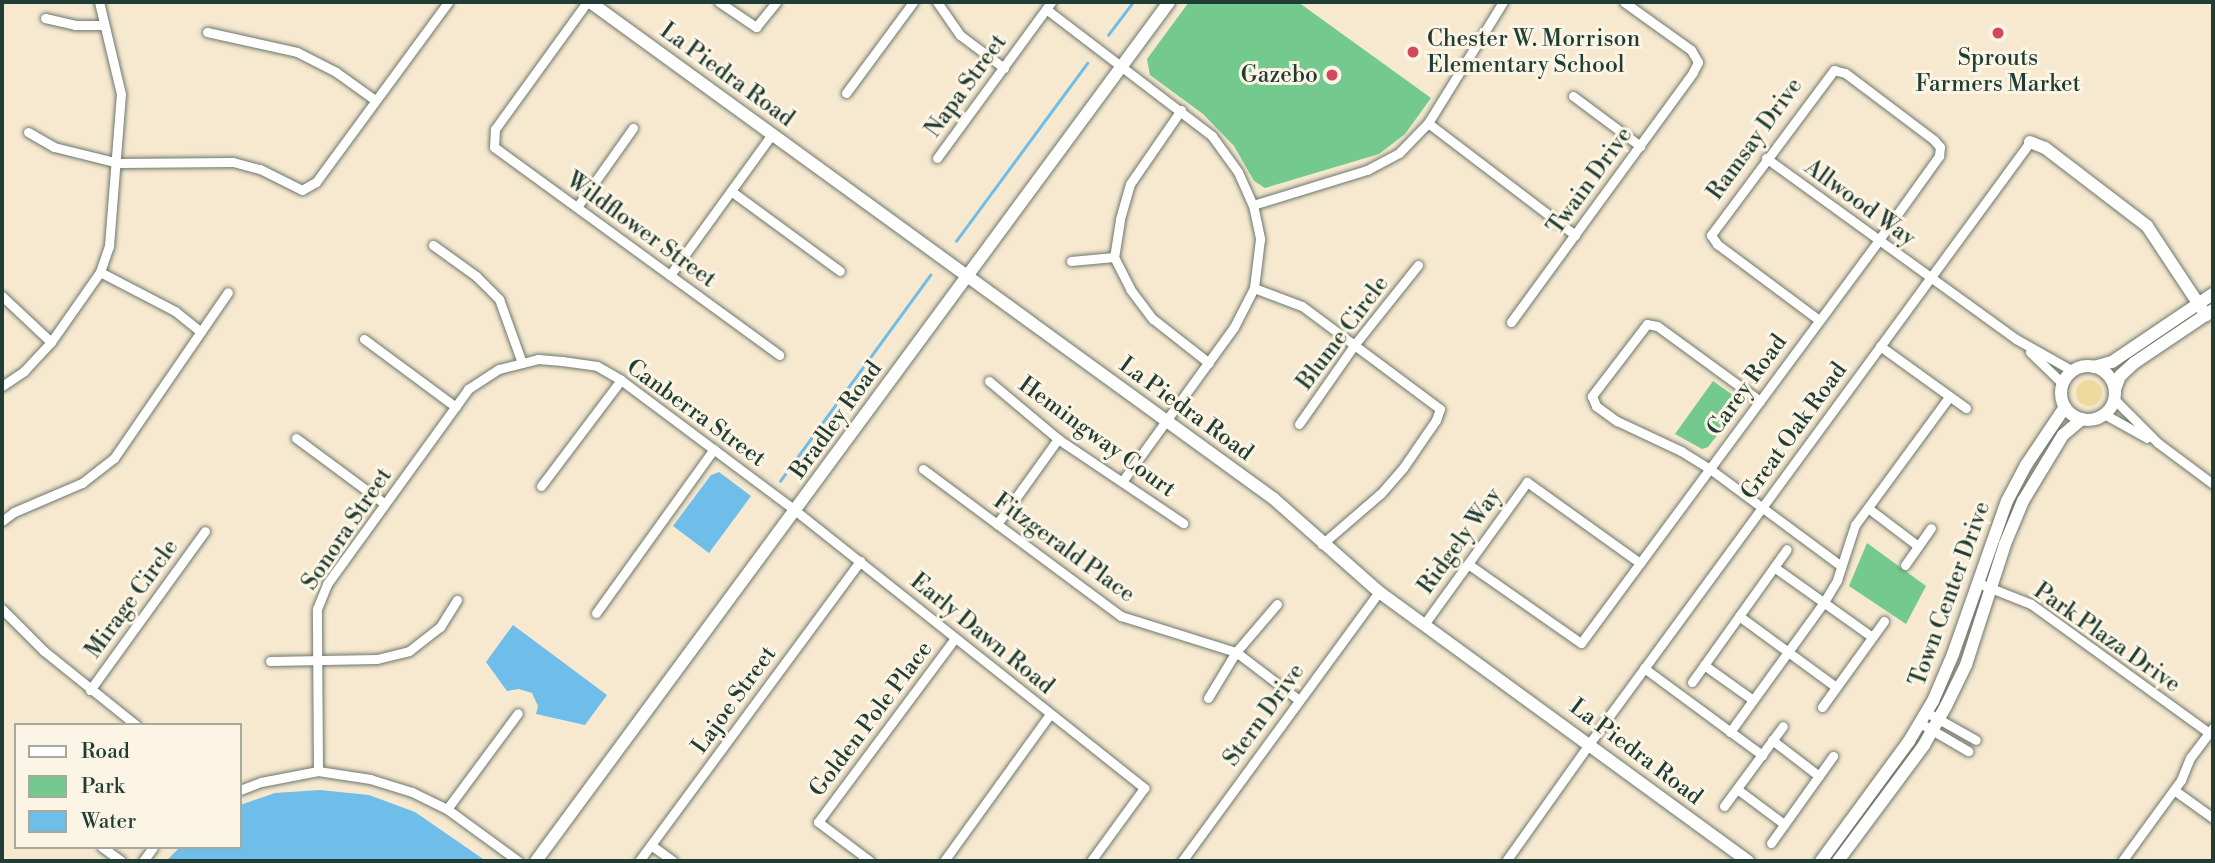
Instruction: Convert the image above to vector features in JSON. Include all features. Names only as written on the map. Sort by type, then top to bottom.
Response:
[{"type":"street","points":[[2,386],[24,371],[51,342],[100,272],[109,246],[118,163],[121,94],[115,63],[102,25],[99,2]]},
{"type":"street","name":"Wildflower Street","points":[[589,2],[495,129],[494,147],[779,355]]},
{"type":"street","name":"La Piedra Road","points":[[589,2],[1274,499],[1379,592],[1748,861]]},
{"type":"street","points":[[719,2],[756,27],[776,2]]},
{"type":"street","points":[[846,93],[913,2]]},
{"type":"street","points":[[937,2],[960,35],[1004,68]]},
{"type":"street","name":"Bradley Road","points":[[536,861],[1169,2]]},
{"type":"street","points":[[1252,205],[1367,170],[1399,153],[1427,124],[1503,2]]},
{"type":"street","name":"Twain Drive","points":[[1511,322],[1698,62],[1691,50],[1624,2]]},
{"type":"street","points":[[28,132],[54,147],[118,163],[233,162],[260,169],[302,190],[317,182],[445,3]]},
{"type":"street","points":[[1049,5],[1212,136],[1238,172],[1252,205],[1259,239],[1254,288],[1234,327],[1122,482]]},
{"type":"street","name":"Napa Street","points":[[937,158],[1049,5]]},
{"type":"street","points":[[45,18],[75,25],[102,25]]},
{"type":"street","points":[[207,32],[297,52],[336,72],[375,100]]},
{"type":"street","name":"Ramsay Drive","points":[[1819,320],[1717,244],[1711,234],[1833,69],[1845,74],[1940,147]]},
{"type":"street","points":[[1573,96],[1640,146]]},
{"type":"street","points":[[1181,110],[1130,184],[1114,257],[1130,289],[1153,319],[1209,363]]},
{"type":"street","points":[[1427,124],[1575,235]]},
{"type":"street","points":[[577,207],[633,128]]},
{"type":"street","points":[[670,275],[772,134]]},
{"type":"street","points":[[2030,142],[2045,148],[2147,226],[2206,310]]},
{"type":"street","name":"Great Oak Road","points":[[1506,861],[1589,743],[2030,142]]},
{"type":"street","name":"Carey Road","points":[[1468,564],[1581,643],[1878,241],[1939,156],[1940,147]]},
{"type":"street","name":"Allwood Way","points":[[1766,158],[2016,339]]},
{"type":"street","points":[[731,191],[840,271]]},
{"type":"street","points":[[433,245],[476,276],[499,299],[522,363]]},
{"type":"street","points":[[1071,261],[1114,257]]},
{"type":"street","name":"Blume Circle","points":[[1299,425],[1355,344],[1418,264]]},
{"type":"street","points":[[100,272],[175,311],[201,332]]},
{"type":"street","points":[[1254,288],[1302,306],[1440,409],[1436,420],[1403,468],[1380,494],[1322,544]]},
{"type":"street","points":[[2,521],[15,512],[82,483],[114,458],[228,292]]},
{"type":"street","points":[[2073,371],[2063,384],[2061,396],[2065,407],[2082,419],[2093,419],[2104,414],[2120,376],[2206,310],[2213,294]]},
{"type":"street","points":[[2,296],[51,342]]},
{"type":"street","points":[[2016,339],[2073,371],[2112,362],[2206,310]]},
{"type":"street","points":[[1760,401],[1657,326],[1647,324],[1592,396],[1596,406],[1617,421],[1681,451],[1710,469],[1841,566]]},
{"type":"street","points":[[364,339],[456,407]]},
{"type":"street","points":[[2016,339],[2063,384]]},
{"type":"street","points":[[1880,346],[1966,408]]},
{"type":"street","name":"Canberra Street","points":[[456,407],[468,389],[499,369],[538,359],[597,366],[621,380],[796,510]]},
{"type":"street","points":[[2094,367],[2108,375],[2114,394],[2158,443]]},
{"type":"street","points":[[541,486],[621,380]]},
{"type":"street","name":"Hemingway Court","points":[[989,381],[1058,439],[1183,523]]},
{"type":"street","points":[[1730,732],[1824,602],[1841,566],[1855,525],[1949,397]]},
{"type":"street","name":"Sonora Street","points":[[318,771],[317,609],[327,584],[456,407]]},
{"type":"street","name":"Town Center Drive","points":[[1821,861],[1923,718],[1954,654],[2007,501],[2026,465],[2065,407]]},
{"type":"street","points":[[2104,414],[2158,443],[2213,484]]},
{"type":"street","name":"Town Center Drive","points":[[1838,861],[1936,725],[1966,665],[2023,501],[2063,435],[2082,419]]},
{"type":"street","points":[[296,438],[384,503]]},
{"type":"street","points":[[997,524],[1058,439]]},
{"type":"street","points":[[596,613],[714,449]]},
{"type":"street","name":"Fitzgerald Place","points":[[923,469],[1121,616],[1236,652],[1299,700]]},
{"type":"street","name":"Ridgely Way","points":[[1425,623],[1527,482],[1640,563]]},
{"type":"street","points":[[1868,508],[1918,546]]},
{"type":"street","name":"Early Dawn Road","points":[[796,510],[1144,788],[1091,861]]},
{"type":"street","points":[[1905,565],[1931,528]]},
{"type":"street","name":"Mirage Circle","points":[[90,690],[205,531]]},
{"type":"street","points":[[1692,682],[1787,549]]},
{"type":"street","name":"Lajoe Street","points":[[639,861],[860,561]]},
{"type":"street","points":[[1774,567],[1872,637]]},
{"type":"street","name":"Park Plaza Drive","points":[[1978,583],[2031,604],[2211,730]]},
{"type":"street","name":"Stern Drive","points":[[1182,861],[1379,592]]},
{"type":"street","points":[[270,661],[377,659],[409,652],[440,626],[457,600]]},
{"type":"street","points":[[1208,698],[1236,652],[1277,604]]},
{"type":"street","points":[[2,609],[90,690],[133,723]]},
{"type":"street","points":[[1739,616],[1836,687]]},
{"type":"street","points":[[1822,707],[1884,621]]},
{"type":"street","name":"Golden Pole Place","points":[[870,861],[818,822],[956,638]]},
{"type":"street","points":[[1704,665],[1753,700]]},
{"type":"street","points":[[1644,668],[1762,755]]},
{"type":"street","points":[[447,809],[518,713]]},
{"type":"street","points":[[944,861],[1050,714]]},
{"type":"street","points":[[1923,718],[1976,740]]},
{"type":"street","points":[[1936,725],[1968,751]]},
{"type":"street","points":[[1724,806],[1783,726]]},
{"type":"street","points":[[2122,861],[2174,790],[2190,758],[2211,730]]},
{"type":"street","points":[[1772,740],[1819,776]]},
{"type":"street","points":[[1770,843],[1833,756]]},
{"type":"street","points":[[242,789],[261,782],[318,771],[370,779],[412,792],[447,809],[518,861]]},
{"type":"street","points":[[1737,789],[1784,824]]},
{"type":"street","points":[[2174,790],[2213,818]]},
{"type":"street","points":[[651,845],[673,861]]},
{"type":"street","points":[[105,849],[121,861]]},
{"type":"green space","points":[[1189,2],[1298,2],[1431,98],[1405,134],[1379,154],[1265,188],[1254,181],[1234,146],[1203,114],[1150,75],[1147,59]]},
{"type":"green space","points":[[1713,381],[1737,398],[1739,408],[1708,447],[1702,449],[1675,434]]},
{"type":"green space","points":[[1867,543],[1926,586],[1906,624],[1849,586]]},
{"type":"sand","points":[[2089,380],[2098,384],[2102,393],[2098,402],[2089,406],[2080,402],[2076,393],[2080,384]]},
{"type":"water","points":[[719,472],[751,496],[709,553],[673,526],[711,475]]},
{"type":"water","points":[[513,625],[607,695],[585,725],[536,714],[538,706],[532,693],[519,689],[507,691],[486,662]]},
{"type":"water","points":[[320,790],[369,795],[415,812],[486,861],[166,861],[178,849],[242,849],[242,804],[275,793]]},
{"type":"waterway","points":[[1108,35],[1133,2]]},
{"type":"waterway","points":[[956,241],[1087,63]]},
{"type":"waterway","points":[[780,481],[930,275]]},
{"type":"place","name":"Sprouts Farmers Market","points":[[1998,33]]},
{"type":"place","name":"Chester W. Morrison Elementary School","points":[[1413,52]]},
{"type":"place","name":"Gazebo","points":[[1332,75]]}]
